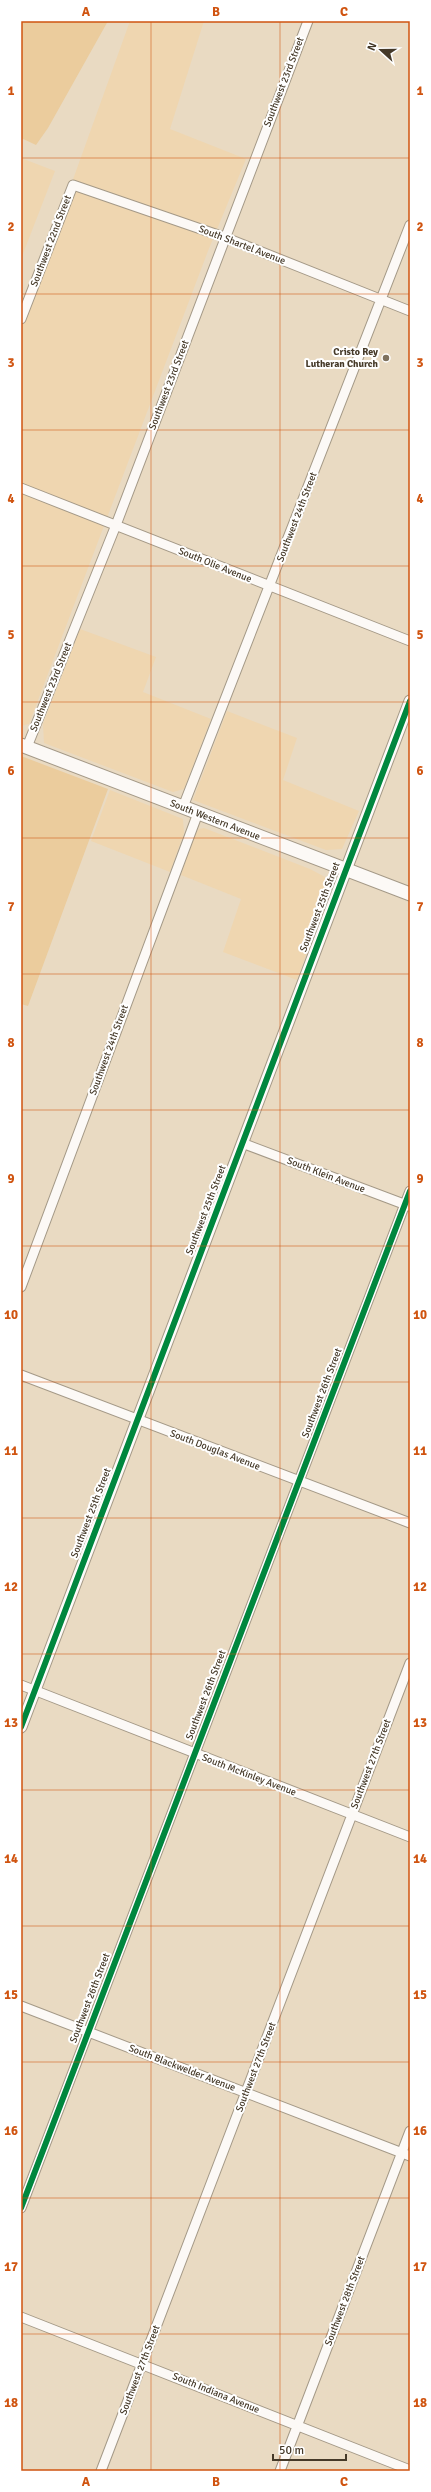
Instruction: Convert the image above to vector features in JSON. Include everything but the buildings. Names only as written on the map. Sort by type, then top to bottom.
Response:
[{"type":"main road","name":"South Western Avenue","points":[[24,746],[410,894]]},
{"type":"street","name":"Southwest 23rd Street","points":[[24,746],[116,526],[224,237],[308,21]]},
{"type":"street","name":"South Shartel Avenue","points":[[73,185],[224,237],[410,311]]},
{"type":"street","name":"Southwest 22nd Street","points":[[21,319],[73,185]]},
{"type":"street","name":"Southwest 24th Street","points":[[183,807],[410,225]]},
{"type":"street","name":"South Olie Avenue","points":[[21,488],[410,641]]},
{"type":"street","name":"Southwest 25th Street","points":[[21,1727],[410,700]]},
{"type":"street","name":"Southwest 24th Street","points":[[21,1288],[198,813]]},
{"type":"street","name":"South Klein Avenue","points":[[242,1143],[407,1206]]},
{"type":"street","name":"Southwest 26th Street","points":[[21,2208],[194,1754],[407,1206],[410,1191]]},
{"type":"street","name":"South Douglas Avenue","points":[[21,1375],[410,1523]]},
{"type":"street","name":"Southwest 27th Street","points":[[100,2471],[410,1663]]},
{"type":"street","name":"South McKinley Avenue","points":[[21,1685],[194,1754],[410,1837]]},
{"type":"street","name":"South Blackwelder Avenue","points":[[21,2006],[406,2155]]},
{"type":"street","name":"Southwest 28th Street","points":[[280,2471],[406,2155],[410,2131]]},
{"type":"street","name":"South Indiana Avenue","points":[[21,2317],[410,2470]]},
{"type":"shaded area","points":[[21,21],[108,21],[48,128],[36,145],[21,138]]},
{"type":"shaded area","points":[[130,21],[204,21],[170,129],[246,159],[208,251],[29,724],[21,726],[21,324]]},
{"type":"shaded area","points":[[21,158],[55,171],[21,259]]},
{"type":"shaded area","points":[[80,629],[156,657],[143,692],[211,719],[184,789],[173,792],[44,743],[43,724]]},
{"type":"shaded area","points":[[227,711],[297,738],[283,780],[359,811],[342,849],[326,850],[193,800]]},
{"type":"shaded area","points":[[21,756],[108,789],[28,1006],[21,1004]]},
{"type":"shaded area","points":[[110,790],[183,819],[184,833],[170,872],[91,841]]},
{"type":"shaded area","points":[[204,828],[310,869],[325,877],[329,891],[297,980],[223,952],[241,899],[181,875],[194,836],[199,829]]},
{"type":"cycle path","points":[[21,1727],[410,701]]},
{"type":"cycle path","points":[[21,2208],[410,1191]]},
{"type":"place","name":"Cristo Rey Lutheran Church","points":[[386,358]]}]
